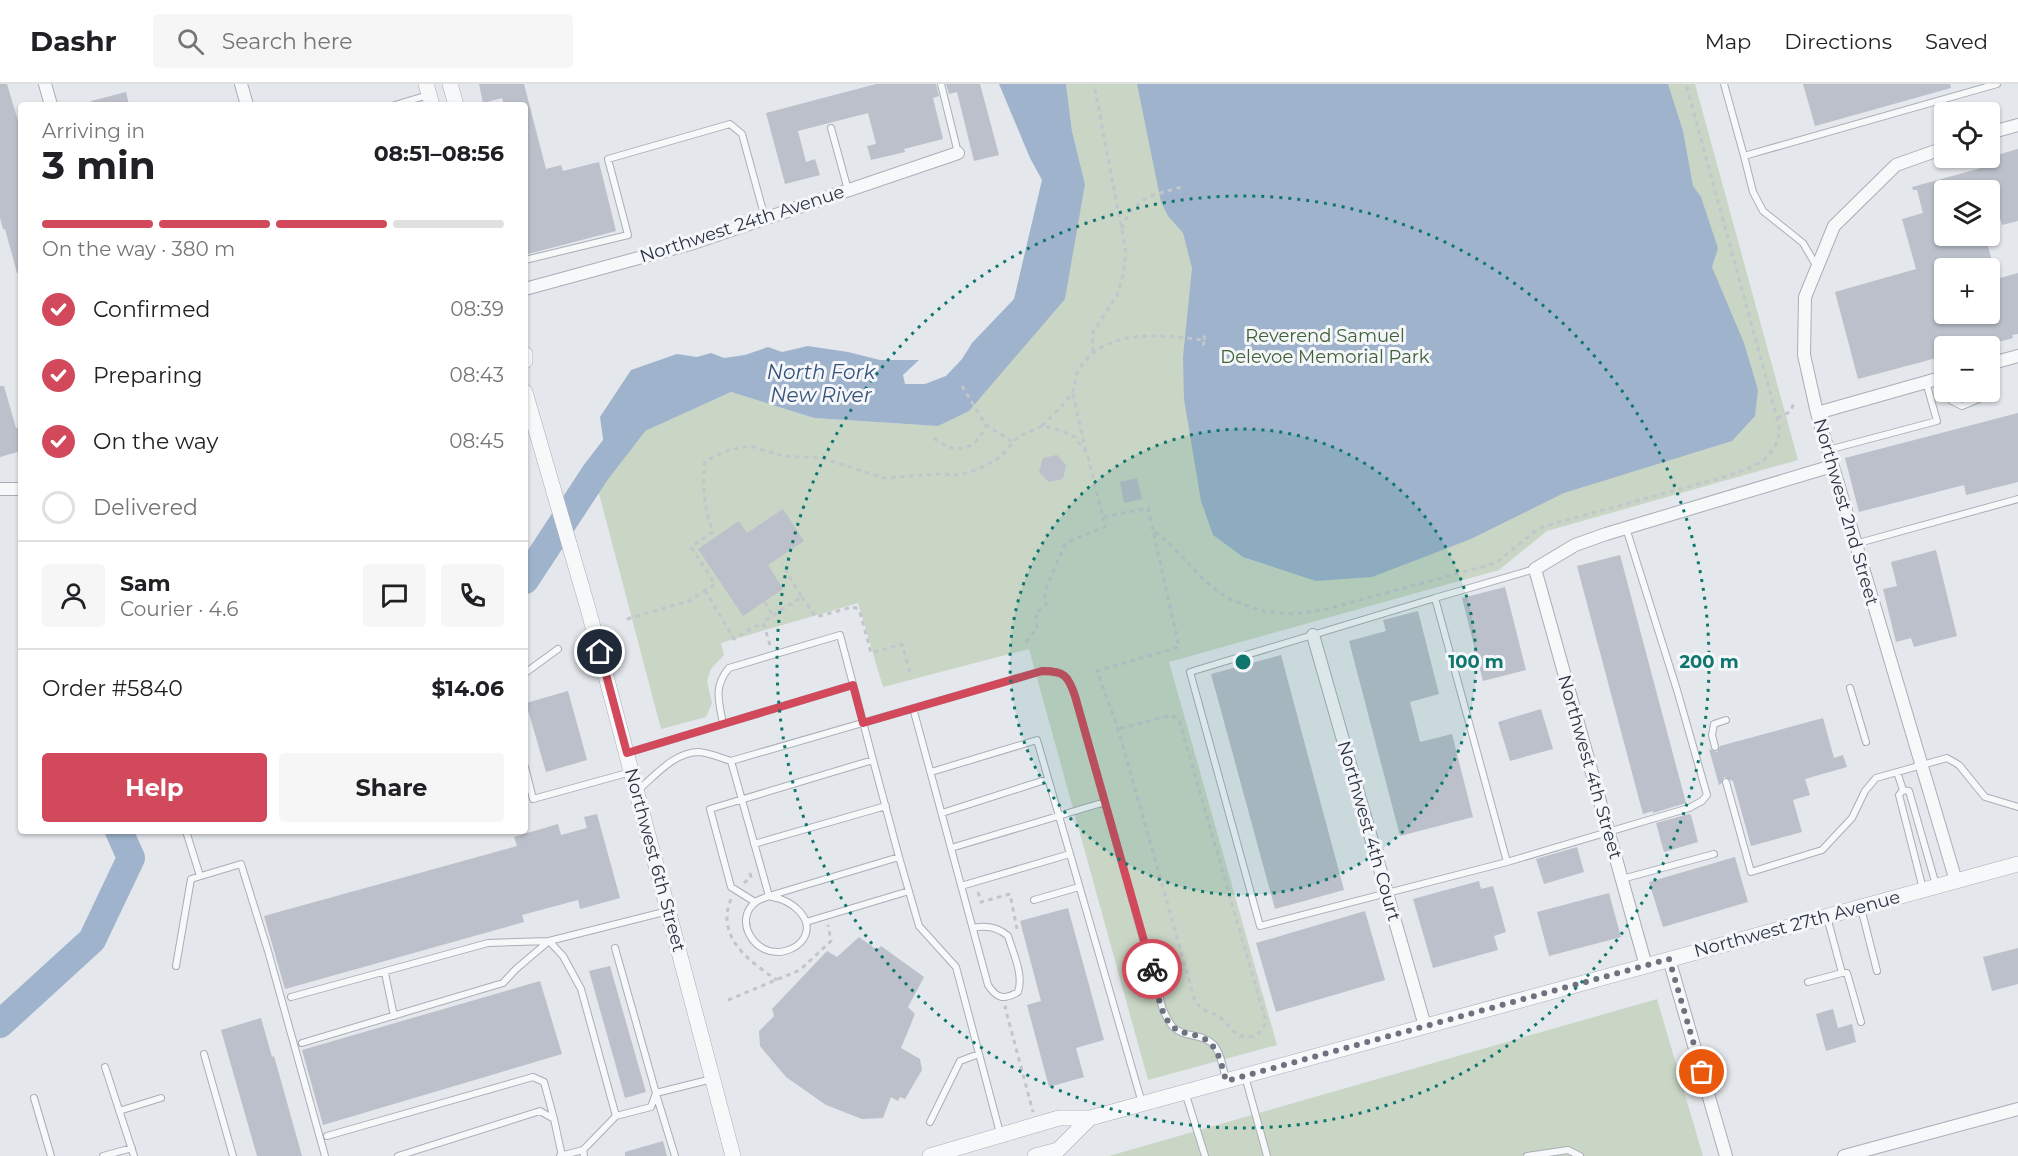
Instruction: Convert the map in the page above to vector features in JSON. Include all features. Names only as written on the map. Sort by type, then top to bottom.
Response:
[{"type":"street","points":[[45,84],[50,102]]},
{"type":"street","points":[[241,84],[246,102]]},
{"type":"street","points":[[450,84],[455,102]]},
{"type":"street","points":[[2000,130],[2018,125]]},
{"type":"street","name":"Northwest 2nd Street","points":[[1934,152],[1896,165],[1834,226],[1806,297],[1804,354],[1832,466],[1956,881]]},
{"type":"street","name":"Northwest 24th Avenue","points":[[528,288],[690,244],[958,153]]},
{"type":"street","points":[[2000,362],[2018,356]]},
{"type":"street","points":[[1817,413],[1934,381]]},
{"type":"street","name":"Northwest 6th Street","points":[[528,402],[589,612],[733,1156]]},
{"type":"street","points":[[1535,569],[1575,545],[1832,466]]},
{"type":"street","points":[[0,489],[18,489]]},
{"type":"street","name":"Northwest 4th Street","points":[[1535,569],[1646,966]]},
{"type":"street","name":"Northwest 4th Court","points":[[1313,635],[1425,1026]]},
{"type":"street","name":"Northwest 27th Avenue","points":[[930,1156],[1059,1118],[1090,1118],[2018,864]]},
{"type":"street","points":[[1669,959],[1726,1156]]},
{"type":"street","points":[[1844,1156],[2018,1109]]},
{"type":"street","name":"Northwest 27th Avenue","points":[[1035,1156],[1058,1150],[1090,1118]]},
{"type":"lane","points":[[941,84],[958,153]]},
{"type":"lane","points":[[1724,84],[1753,192],[1764,212],[1803,243],[1817,267]]},
{"type":"lane","points":[[1744,156],[1997,84]]},
{"type":"lane","points":[[404,102],[429,94]]},
{"type":"lane","points":[[528,259],[628,235],[609,159],[730,124],[742,134],[765,219]]},
{"type":"lane","points":[[831,128],[848,190]]},
{"type":"lane","points":[[1828,451],[1937,421],[1926,382]]},
{"type":"lane","points":[[1954,402],[1962,406],[1972,402]]},
{"type":"lane","points":[[1855,543],[2018,499]]},
{"type":"lane","points":[[1535,569],[1190,672],[1260,926],[1508,862],[1689,808],[1702,801],[1707,795],[1674,680],[1626,528]]},
{"type":"lane","points":[[1435,598],[1508,862]]},
{"type":"lane","points":[[723,724],[718,696],[721,678],[729,668],[840,635],[919,926],[956,967],[1001,1136]]},
{"type":"lane","points":[[528,671],[558,649]]},
{"type":"lane","points":[[636,791],[674,759],[690,753],[702,752],[731,761],[1042,671],[1057,671],[1069,679],[1163,1010],[1173,1027],[1185,1034],[1198,1036],[1212,1043],[1220,1056],[1226,1081]]},
{"type":"lane","points":[[627,753],[853,685]]},
{"type":"lane","points":[[1850,688],[1866,742]]},
{"type":"lane","points":[[914,708],[988,985],[994,994],[1002,998],[1018,992],[1021,985],[1020,976],[1008,936],[993,927],[973,928]]},
{"type":"lane","points":[[1715,747],[1712,735],[1714,724],[1726,720]]},
{"type":"lane","points":[[931,772],[1037,740],[1142,1104]]},
{"type":"lane","points":[[1726,782],[1751,872],[1822,850],[1852,818],[1864,791],[1876,778],[1947,758],[1959,765],[1985,797],[2018,807]]},
{"type":"lane","points":[[755,902],[731,887],[710,809],[873,760]]},
{"type":"lane","points":[[731,761],[769,896]]},
{"type":"lane","points":[[528,778],[533,799],[631,772]]},
{"type":"lane","points":[[1898,772],[1903,790]]},
{"type":"lane","points":[[942,813],[1048,779]]},
{"type":"lane","points":[[1903,790],[1909,791],[1930,888]]},
{"type":"lane","points":[[1903,790],[1899,795],[1930,888]]},
{"type":"lane","points":[[951,848],[1105,802]]},
{"type":"lane","points":[[754,844],[886,806]]},
{"type":"lane","points":[[187,834],[200,876]]},
{"type":"lane","points":[[961,886],[1070,854]]},
{"type":"lane","points":[[1622,879],[1714,854]]},
{"type":"lane","points":[[769,896],[791,903],[806,922],[807,932],[802,942],[794,949],[778,953],[768,952],[758,947],[746,924],[747,913],[755,902],[769,896],[899,857]]},
{"type":"lane","points":[[176,966],[191,879],[241,864],[268,951],[325,1156]]},
{"type":"lane","points":[[1034,900],[1079,887]]},
{"type":"lane","points":[[806,922],[909,891]]},
{"type":"lane","points":[[1860,907],[1877,971]]},
{"type":"lane","points":[[291,997],[488,943],[549,941],[668,910]]},
{"type":"lane","points":[[1826,916],[1842,973]]},
{"type":"lane","points":[[302,1043],[503,983],[549,941]]},
{"type":"lane","points":[[549,941],[563,956],[581,989],[616,1116]]},
{"type":"lane","points":[[615,948],[675,1156]]},
{"type":"lane","points":[[385,973],[394,1016]]},
{"type":"lane","points":[[1808,982],[1847,973],[1861,1022]]},
{"type":"lane","points":[[204,1053],[233,1156]]},
{"type":"lane","points":[[930,1122],[960,1061],[979,1054]]},
{"type":"lane","points":[[105,1067],[134,1156]]},
{"type":"lane","points":[[1245,1075],[1267,1156]]},
{"type":"lane","points":[[327,1136],[533,1077],[544,1082],[561,1156],[583,1153],[616,1116],[651,1107],[656,1093]]},
{"type":"lane","points":[[656,1093],[713,1079]]},
{"type":"lane","points":[[1184,1091],[1205,1156]]},
{"type":"lane","points":[[34,1098],[51,1156]]},
{"type":"lane","points":[[119,1111],[161,1098]]},
{"type":"lane","points":[[398,1156],[540,1111],[554,1119]]},
{"type":"lane","points":[[103,1156],[132,1148]]},
{"type":"lane","points":[[1527,1156],[1568,1150],[1580,1156]]},
{"type":"path","points":[[1093,352],[1092,334],[1117,295],[1126,252],[1094,84]]},
{"type":"path","points":[[1154,531],[1176,550],[1204,580],[1227,598],[1261,611],[1296,614],[1327,609],[1496,563],[1534,532],[1545,526],[1724,477],[1764,460],[1775,447],[1780,432],[1686,84]]},
{"type":"path","points":[[1122,230],[1126,215],[1136,204],[1185,186]]},
{"type":"path","points":[[1203,348],[1204,333]]},
{"type":"path","points":[[1041,426],[1072,393],[1078,371],[1093,352],[1109,343],[1134,336],[1204,340]]},
{"type":"path","points":[[962,386],[986,425],[1013,442]]},
{"type":"path","points":[[1072,393],[1087,453]]},
{"type":"path","points":[[1777,418],[1790,412],[1795,401]]},
{"type":"path","points":[[934,438],[942,445],[956,449],[970,446],[981,437],[986,425]]},
{"type":"path","points":[[1026,642],[1037,628],[1036,612],[1045,607],[1047,602],[1044,594],[1064,546],[1072,540],[1105,527],[1102,517]]},
{"type":"path","points":[[782,564],[816,617],[852,607],[856,608],[860,612],[871,653],[902,644],[911,676]]},
{"type":"path","points":[[627,618],[689,601],[715,584]]},
{"type":"path","points":[[705,590],[734,639],[802,597]]},
{"type":"path","points":[[765,602],[773,616]]},
{"type":"path","points":[[764,622],[773,655]]},
{"type":"path","points":[[728,1000],[800,970],[831,941],[828,926]]},
{"type":"green space","name":"Reverend Samuel Delevoe Memorial Park","points":[[1066,84],[1695,84],[1798,460],[1547,531],[1499,570],[1169,662],[1277,1045],[1148,1080],[1029,649],[883,687],[858,603],[721,643],[724,655],[711,669],[707,681],[712,703],[706,717],[661,729],[596,482],[643,432],[731,392],[814,418],[938,426],[1085,184],[1072,131]]},
{"type":"green space","points":[[1657,999],[1703,1156],[1109,1156]]},
{"type":"water","name":"North Fork New River","points":[[999,84],[1066,84],[1072,131],[1085,184],[1065,299],[969,411],[938,426],[814,418],[731,392],[643,432],[625,451],[603,439],[600,417],[631,370],[677,354],[697,357],[711,353],[724,358],[745,355],[768,347],[782,352],[808,346],[880,360],[919,360],[903,375],[905,384],[925,384],[946,376],[962,359],[972,343],[1014,299],[1042,180],[1030,158]]},
{"type":"water","points":[[1137,84],[1668,84],[1683,131],[1693,186],[1701,197],[1718,248],[1712,267],[1744,343],[1758,390],[1755,416],[1732,441],[1564,493],[1471,539],[1372,577],[1316,581],[1243,557],[1213,535],[1201,501],[1184,399],[1183,357],[1192,268],[1183,233],[1168,216],[1161,202]]},
{"type":"building","points":[[0,84],[7,84],[18,121],[18,273],[0,218]]},
{"type":"building","points":[[479,84],[524,84],[546,169],[561,165],[563,171],[599,162],[616,231],[528,254],[528,102],[503,102],[502,98],[483,102]]},
{"type":"building","points":[[876,84],[936,84],[939,96],[933,98],[943,139],[904,149],[905,152],[871,160],[867,146],[876,144],[868,113],[798,131],[806,162],[815,159],[820,175],[785,184],[766,113]]},
{"type":"building","points":[[946,84],[980,84],[999,155],[974,161],[957,92],[949,94]]},
{"type":"building","points":[[1803,84],[1950,84],[1951,88],[1815,126]]},
{"type":"building","points":[[126,92],[128,102],[91,102]]},
{"type":"building","points":[[2018,149],[2018,221],[2002,225],[2000,180],[1938,180],[1981,168],[2000,168],[2000,154]]},
{"type":"building","points":[[1934,181],[1934,246],[1988,246],[1991,258],[1934,258],[1934,324],[2000,324],[2000,278],[2018,273],[2018,334],[2000,341],[2000,336],[1934,336],[1934,359],[1858,379],[1835,292],[1916,269],[1902,219],[1923,213],[1917,190],[1913,190],[1912,187]]},
{"type":"building","points":[[0,386],[4,386],[16,428],[18,428],[18,452],[0,457]]},
{"type":"building","points":[[2018,413],[2018,482],[1966,495],[1964,485],[1859,512],[1845,458]]},
{"type":"building","points":[[1057,455],[1066,465],[1063,479],[1049,482],[1039,472],[1043,458]]},
{"type":"building","points":[[1137,478],[1142,499],[1124,503],[1120,482]]},
{"type":"building","points":[[783,509],[804,541],[768,565],[783,589],[743,616],[698,549],[739,521],[747,533]]},
{"type":"building","points":[[1936,550],[1957,636],[1914,647],[1911,638],[1896,642],[1883,589],[1897,586],[1891,562]]},
{"type":"building","points":[[1620,555],[1686,803],[1653,813],[1653,811],[1643,814],[1577,566]]},
{"type":"building","points":[[1505,587],[1526,670],[1483,681],[1462,598]]},
{"type":"building","points":[[1418,611],[1439,694],[1410,702],[1420,742],[1452,734],[1473,817],[1400,836],[1349,641],[1386,631],[1383,620]]},
{"type":"building","points":[[1281,655],[1344,890],[1275,909],[1211,674]]},
{"type":"building","points":[[568,691],[587,760],[546,772],[528,710],[528,702]]},
{"type":"building","points":[[1541,709],[1553,749],[1510,761],[1498,722]]},
{"type":"building","points":[[1823,718],[1834,758],[1843,755],[1847,767],[1805,779],[1810,795],[1793,800],[1802,832],[1751,846],[1733,781],[1724,777],[1719,785],[1709,749],[1717,752],[1720,746]]},
{"type":"building","points":[[597,814],[620,898],[580,909],[578,900],[522,915],[524,922],[285,989],[264,916],[517,846],[514,837],[558,824],[561,835],[587,828],[584,817]]},
{"type":"building","points":[[1689,814],[1698,842],[1664,852],[1656,823]]},
{"type":"building","points":[[1577,847],[1584,872],[1544,884],[1536,859]]},
{"type":"building","points":[[1735,857],[1748,902],[1663,927],[1649,882]]},
{"type":"building","points":[[1479,881],[1481,889],[1493,886],[1506,932],[1494,936],[1498,950],[1433,968],[1413,899]]},
{"type":"building","points":[[1609,893],[1621,937],[1549,956],[1537,912]]},
{"type":"building","points":[[1068,908],[1104,1040],[1076,1048],[1084,1077],[1049,1087],[1027,1005],[1041,1001],[1020,921]]},
{"type":"building","points":[[1365,911],[1385,980],[1276,1012],[1256,943]]},
{"type":"building","points":[[859,937],[877,950],[881,946],[924,977],[908,1007],[915,1014],[901,1048],[920,1059],[922,1070],[905,1099],[900,1097],[898,1101],[891,1097],[883,1118],[862,1119],[826,1105],[786,1077],[760,1046],[759,1031],[774,1016],[772,1009],[827,951],[837,957]]},
{"type":"building","points":[[2018,948],[2018,984],[1992,991],[1983,957]]},
{"type":"building","points":[[610,966],[646,1092],[625,1098],[589,971]]},
{"type":"building","points":[[540,981],[562,1054],[323,1125],[302,1050]]},
{"type":"building","points":[[1833,1009],[1838,1028],[1852,1024],[1856,1042],[1826,1051],[1816,1014]]},
{"type":"building","points":[[261,1018],[302,1156],[257,1156],[221,1030]]},
{"type":"building","points":[[663,1141],[667,1156],[625,1156],[625,1152]]},
{"type":"waterway","name":"North Fork New River","points":[[528,575],[596,472],[640,415]]},
{"type":"waterway","name":"North Fork New River","points":[[0,1024],[92,940],[131,858],[120,834]]},
{"type":"way so far","points":[[1152,969],[1163,1010],[1173,1027],[1185,1034],[1198,1036],[1212,1043],[1220,1056],[1226,1081],[1669,959],[1702,1072]]},
{"type":"route","points":[[600,652],[627,753],[853,685],[863,723],[1042,671],[1057,671],[1069,679],[1075,696],[1152,969]]}]
